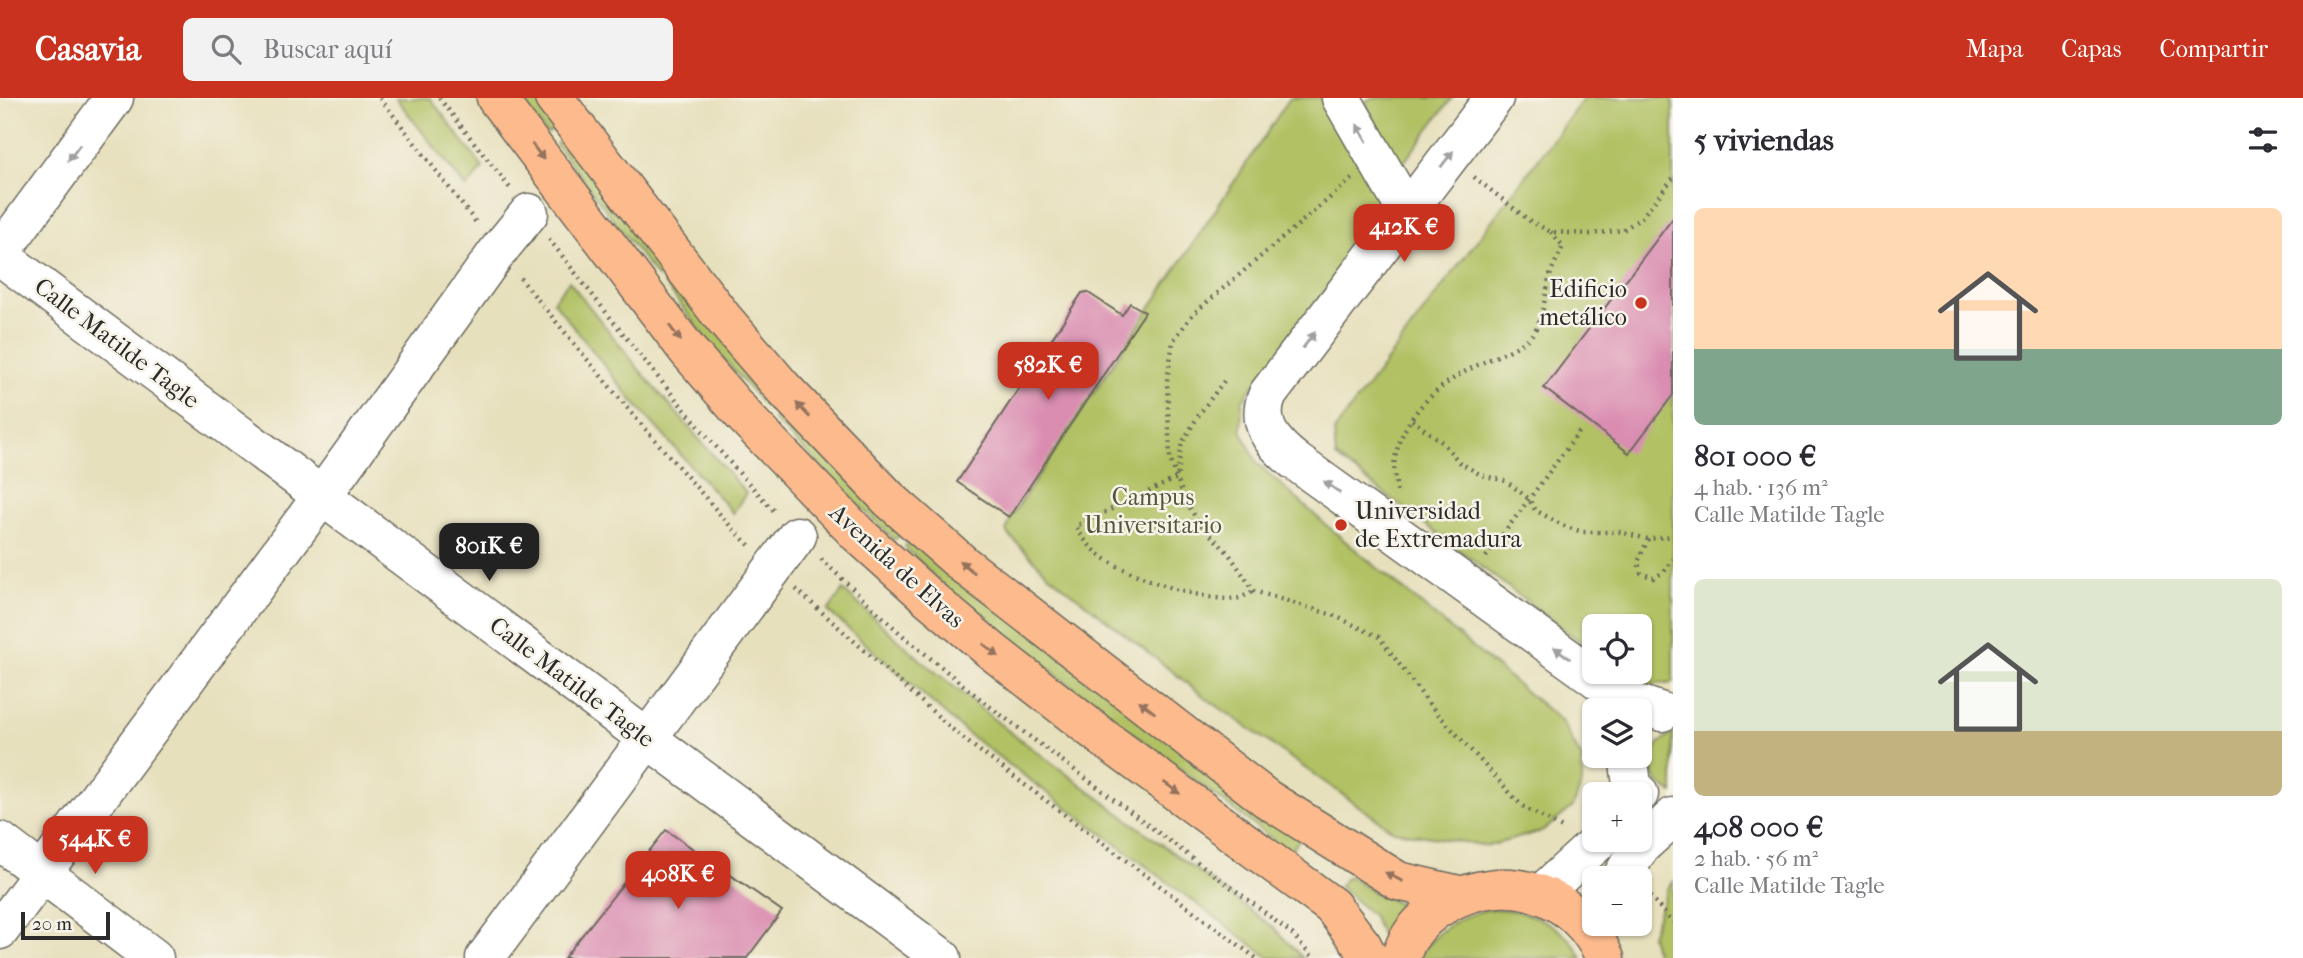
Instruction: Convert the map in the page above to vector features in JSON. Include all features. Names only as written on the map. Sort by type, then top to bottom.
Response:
[{"type":"highway","name":"Avenida de Elvas","points":[[496,98],[688,351],[745,417],[858,534],[992,652],[1106,740],[1332,906],[1369,958]]},
{"type":"highway","name":"Avenida de Elvas","points":[[554,98],[723,318],[774,378],[889,499],[945,548],[1267,799],[1398,881],[1460,895]]},
{"type":"highway","points":[[1400,958],[1409,938],[1431,913],[1460,895],[1479,889],[1500,887],[1521,888],[1541,894],[1564,906],[1604,942]]},
{"type":"street","points":[[0,254],[114,98]]},
{"type":"street","points":[[1341,98],[1406,212]]},
{"type":"street","points":[[1494,98],[1268,394],[1264,403],[1263,422],[1267,432],[1282,451],[1626,699],[1658,717]]},
{"type":"street","points":[[0,930],[322,496],[498,251],[529,213]]},
{"type":"street","name":"Calle Matilde Tagle","points":[[0,254],[942,958]]},
{"type":"street","points":[[485,958],[797,536]]},
{"type":"street","points":[[1638,866],[1641,846],[1673,816],[1652,805]]},
{"type":"street","points":[[0,841],[154,958]]},
{"type":"street","points":[[1541,894],[1587,852]]},
{"type":"path","points":[[1398,498],[1394,460],[1402,438],[1418,409],[1434,392],[1463,371],[1519,345],[1534,332],[1550,274],[1563,246],[1551,232],[1530,221],[1449,156]]},
{"type":"path","points":[[1551,232],[1591,234],[1623,230],[1642,218],[1673,178]]},
{"type":"path","points":[[1224,381],[1182,443],[1177,478],[1076,526],[1084,541],[1106,559],[1150,580],[1203,596],[1238,598],[1254,592]]},
{"type":"path","points":[[1412,420],[1443,443],[1459,462],[1481,475],[1506,481],[1529,499],[1535,510],[1566,527],[1583,532],[1620,532],[1648,539],[1673,536]]},
{"type":"path","points":[[1467,584],[1582,428]]},
{"type":"path","points":[[1648,539],[1638,562],[1641,573],[1653,578],[1664,572],[1673,559]]},
{"type":"path","points":[[1333,615],[1379,637],[1429,704],[1522,806],[1582,836]]},
{"type":"path","points":[[1652,903],[1672,921]]},
{"type":"green space","points":[[396,98],[430,98],[483,168],[466,188]]},
{"type":"green space","points":[[520,98],[535,98],[557,127],[547,134]]},
{"type":"green space","name":"Campus Universitario","points":[[1290,98],[1328,98],[1387,208],[1242,401],[1241,430],[1257,463],[1327,526],[1561,721],[1582,759],[1582,783],[1573,807],[1543,831],[1488,846],[1394,831],[1206,698],[1048,574],[1006,532],[1011,517]]},
{"type":"green space","points":[[1371,98],[1452,98],[1398,170],[1365,102]]},
{"type":"green space","points":[[1584,98],[1673,98],[1673,682],[1651,685],[1649,684],[1652,684],[1652,614],[1582,614],[1582,643],[1336,457],[1334,431]]},
{"type":"green space","points":[[565,137],[666,270],[657,277],[556,144]]},
{"type":"green space","points":[[673,276],[775,402],[768,410],[714,348],[664,283]]},
{"type":"green space","points":[[569,281],[642,373],[746,493],[733,513],[631,399],[553,301]]},
{"type":"green space","points":[[783,410],[904,532],[894,540],[773,419]]},
{"type":"green space","points":[[911,539],[1300,839],[1289,852],[956,598],[905,547]]},
{"type":"green space","points":[[843,590],[922,661],[1006,729],[1273,927],[1303,958],[1270,958],[968,734],[828,611]]},
{"type":"green space","points":[[1673,734],[1673,793],[1664,788],[1653,772],[1653,755],[1664,739]]},
{"type":"green space","points":[[1348,876],[1382,897],[1409,906],[1383,939],[1373,916],[1339,886]]},
{"type":"green space","points":[[1673,881],[1673,958],[1657,958],[1651,936],[1668,887]]},
{"type":"green space","points":[[1490,909],[1517,912],[1543,920],[1565,936],[1582,958],[1419,958],[1440,932],[1458,920]]},
{"type":"building","name":"Edificio metálico","points":[[1673,218],[1673,395],[1629,453],[1544,388]]},
{"type":"building","points":[[1087,292],[1122,315],[1130,303],[1145,312],[1009,517],[957,482],[1082,293]]},
{"type":"building","points":[[666,830],[782,911],[747,958],[564,958]]},
{"type":"place","name":"Edificio metálico","points":[[1641,303]]},
{"type":"place","name":"Universidad de Extremadura","points":[[1341,525]]}]
